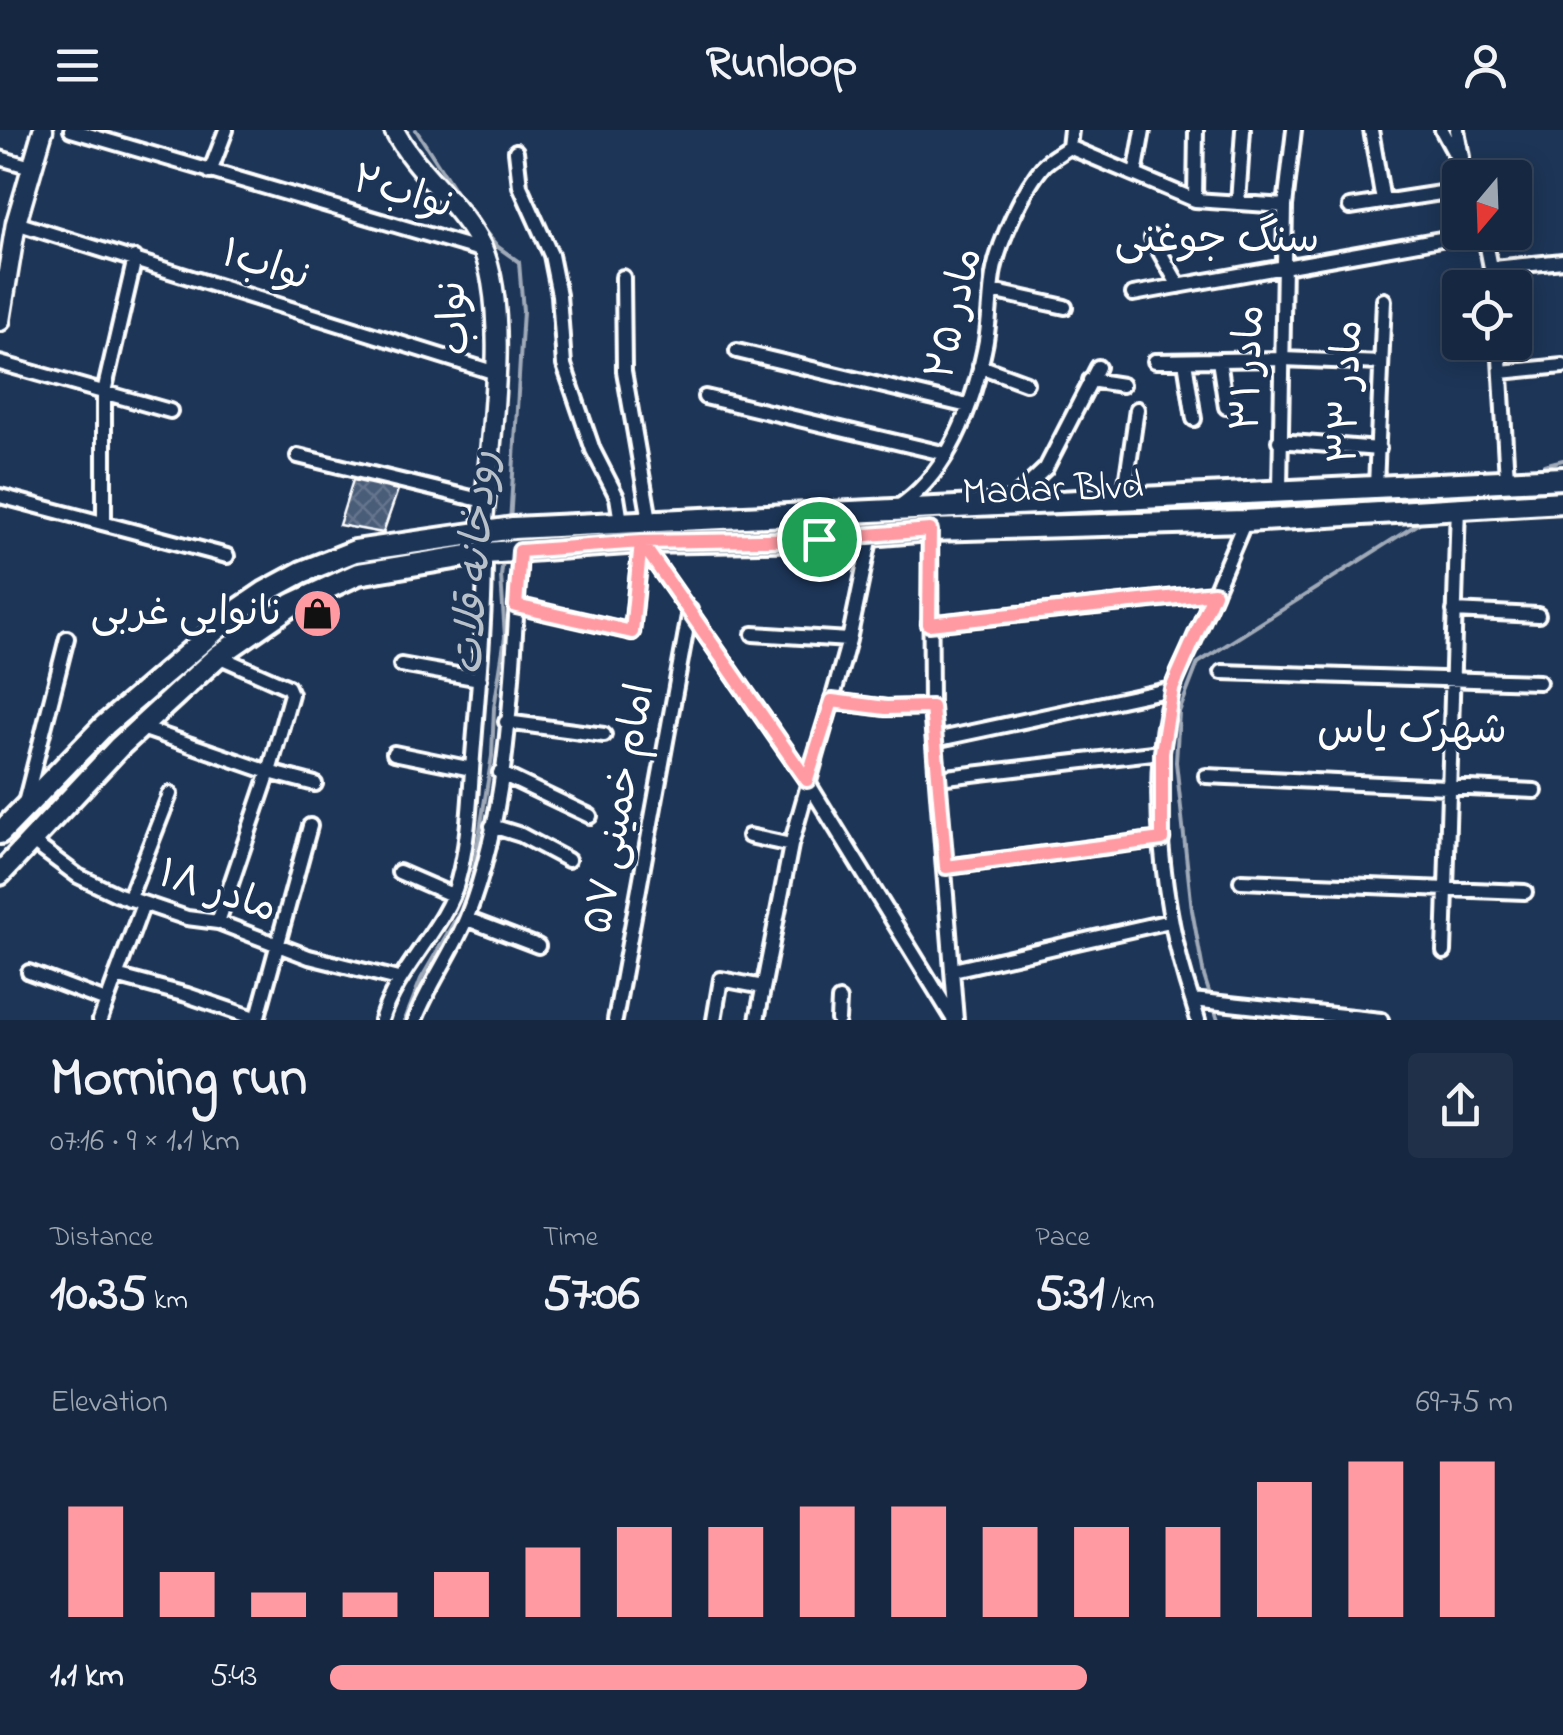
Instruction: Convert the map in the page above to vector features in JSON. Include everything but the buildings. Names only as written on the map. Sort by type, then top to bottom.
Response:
[{"type":"main road","name":"Madar Blvd","points":[[8,821],[105,726],[240,608],[302,572],[355,552],[496,530],[650,520],[1563,478]]},
{"type":"main road","name":"Madar Blvd","points":[[0,874],[139,727],[218,656],[293,604],[358,574],[502,552],[641,542],[819,539],[930,530],[1245,521],[1563,502]]},
{"type":"main road","points":[[818,513],[819,539]]},
{"type":"street","points":[[0,321],[10,228],[42,130]]},
{"type":"street","name":"نواب۲","points":[[71,130],[484,252]]},
{"type":"street","points":[[210,172],[226,130]]},
{"type":"street","name":"نواب","points":[[394,130],[414,164],[444,194],[478,239],[488,260],[496,373],[484,501],[496,530]]},
{"type":"street","points":[[1071,130],[1069,147],[1195,200],[1286,206]]},
{"type":"street","points":[[1135,175],[1143,130]]},
{"type":"street","points":[[1195,200],[1196,130]]},
{"type":"street","points":[[1238,203],[1243,130]]},
{"type":"street","name":"مادر ۳۱","points":[[1280,489],[1286,206],[1294,130]]},
{"type":"street","points":[[1371,130],[1383,201]]},
{"type":"street","points":[[1442,130],[1459,160]]},
{"type":"street","points":[[1457,130],[1463,160]]},
{"type":"street","name":"مادر ۲۵","points":[[896,509],[921,492],[947,454],[980,366],[988,334],[994,272],[1018,206],[1045,164],[1069,147]]},
{"type":"street","points":[[516,151],[520,186],[550,255],[559,295],[564,365],[593,450],[618,496],[621,522]]},
{"type":"street","points":[[0,158],[31,167]]},
{"type":"street","points":[[1350,206],[1442,193]]},
{"type":"street","name":"نواب۱","points":[[10,228],[135,258],[148,266],[496,373]]},
{"type":"street","points":[[1152,238],[1179,286]]},
{"type":"street","points":[[1133,294],[1442,239]]},
{"type":"street","points":[[1488,250],[1494,268],[1563,260]]},
{"type":"street","points":[[104,522],[104,392],[135,258]]},
{"type":"street","points":[[623,277],[624,371],[650,520]]},
{"type":"street","points":[[992,291],[1065,307]]},
{"type":"street","name":"مادر ۳۳","points":[[1376,486],[1384,300]]},
{"type":"street","points":[[736,352],[968,406]]},
{"type":"street","points":[[1155,362],[1283,358],[1381,363]]},
{"type":"street","points":[[1219,360],[1226,407]]},
{"type":"street","points":[[1500,360],[1507,480]]},
{"type":"street","points":[[1185,361],[1194,418]]},
{"type":"street","points":[[0,362],[170,410]]},
{"type":"street","points":[[980,366],[1026,383]]},
{"type":"street","points":[[1501,372],[1563,366]]},
{"type":"street","points":[[1007,505],[1046,468],[1098,367]]},
{"type":"street","points":[[1090,380],[1122,385]]},
{"type":"street","points":[[705,397],[947,454]]},
{"type":"street","points":[[1124,498],[1137,409]]},
{"type":"street","points":[[1279,441],[1379,450]]},
{"type":"street","points":[[298,456],[484,501]]},
{"type":"street","points":[[0,496],[227,556]]},
{"type":"street","points":[[1444,952],[1458,506]]},
{"type":"street","points":[[1198,1020],[1170,921],[1162,839],[1162,752],[1172,689],[1245,521]]},
{"type":"street","points":[[930,530],[932,707],[955,1020]]},
{"type":"street","points":[[757,1020],[791,844],[849,640],[871,534]]},
{"type":"street","points":[[516,606],[632,632],[641,542]]},
{"type":"street","points":[[641,542],[807,780],[955,1020]]},
{"type":"street","points":[[415,1020],[467,918],[492,826],[516,606],[502,552]]},
{"type":"street","points":[[381,1020],[398,978],[458,884],[480,678],[502,552]]},
{"type":"street","points":[[929,624],[1214,593]]},
{"type":"street","name":"امام خمینی ۵۷","points":[[615,1020],[690,610]]},
{"type":"street","points":[[1454,611],[1538,615]]},
{"type":"street","points":[[753,634],[849,640]]},
{"type":"street","points":[[8,821],[67,638]]},
{"type":"street","points":[[218,656],[288,687],[292,694],[218,922]]},
{"type":"street","points":[[401,665],[480,678]]},
{"type":"street","points":[[1222,672],[1539,682]]},
{"type":"street","points":[[934,740],[1172,689]]},
{"type":"street","points":[[832,701],[886,708],[932,707]]},
{"type":"street","points":[[506,722],[604,736]]},
{"type":"street","points":[[139,727],[315,784]]},
{"type":"street","points":[[938,778],[1162,752]]},
{"type":"street","points":[[394,753],[472,768]]},
{"type":"street","points":[[500,772],[590,816]]},
{"type":"street","points":[[1206,776],[1535,792]]},
{"type":"street","points":[[100,1020],[170,794]]},
{"type":"street","points":[[116,976],[257,1019],[310,826]]},
{"type":"street","points":[[492,826],[520,835],[568,860]]},
{"type":"street","points":[[749,836],[791,844]]},
{"type":"street","points":[[946,867],[1162,839]]},
{"type":"street","name":"مادر ۱۸","points":[[30,840],[78,876],[136,902],[187,918],[218,922],[279,947],[352,969],[398,978]]},
{"type":"street","points":[[399,872],[452,895]]},
{"type":"street","points":[[1241,881],[1525,892]]},
{"type":"street","points":[[467,918],[538,946]]},
{"type":"street","points":[[953,970],[1170,921]]},
{"type":"street","points":[[30,972],[106,1001]]},
{"type":"street","points":[[714,1020],[720,980],[762,987]]},
{"type":"street","points":[[838,1020],[839,1000]]},
{"type":"street","points":[[1192,1000],[1380,1020]]},
{"type":"waterway","name":"رودخانه قلات","points":[[416,130],[465,206]]},
{"type":"waterway","name":"رودخانه قلات","points":[[473,217],[498,247],[519,262],[523,311],[510,523]]},
{"type":"waterway","points":[[1544,465],[1563,460]]},
{"type":"waterway","points":[[1218,1020],[1204,976],[1192,910],[1176,762],[1179,712],[1198,663],[1419,523]]},
{"type":"waterway","name":"رودخانه قلات","points":[[405,1020],[421,979],[461,910],[472,879],[492,756],[494,708],[505,637],[503,561]]},
{"type":"place","name":"نانوایی غربی","points":[[318,614]]},
{"type":"district","name":"سنگ جوغنی","points":[[1217,240]]},
{"type":"district","name":"شهرک یاس","points":[[1412,731]]},
{"type":"route","points":[[819,539],[641,542],[520,551],[516,606],[632,632],[641,542],[807,780],[832,701],[886,708],[932,707],[946,867],[1162,839],[1162,752],[1172,689],[1214,593],[929,624],[930,530],[819,539]]}]
